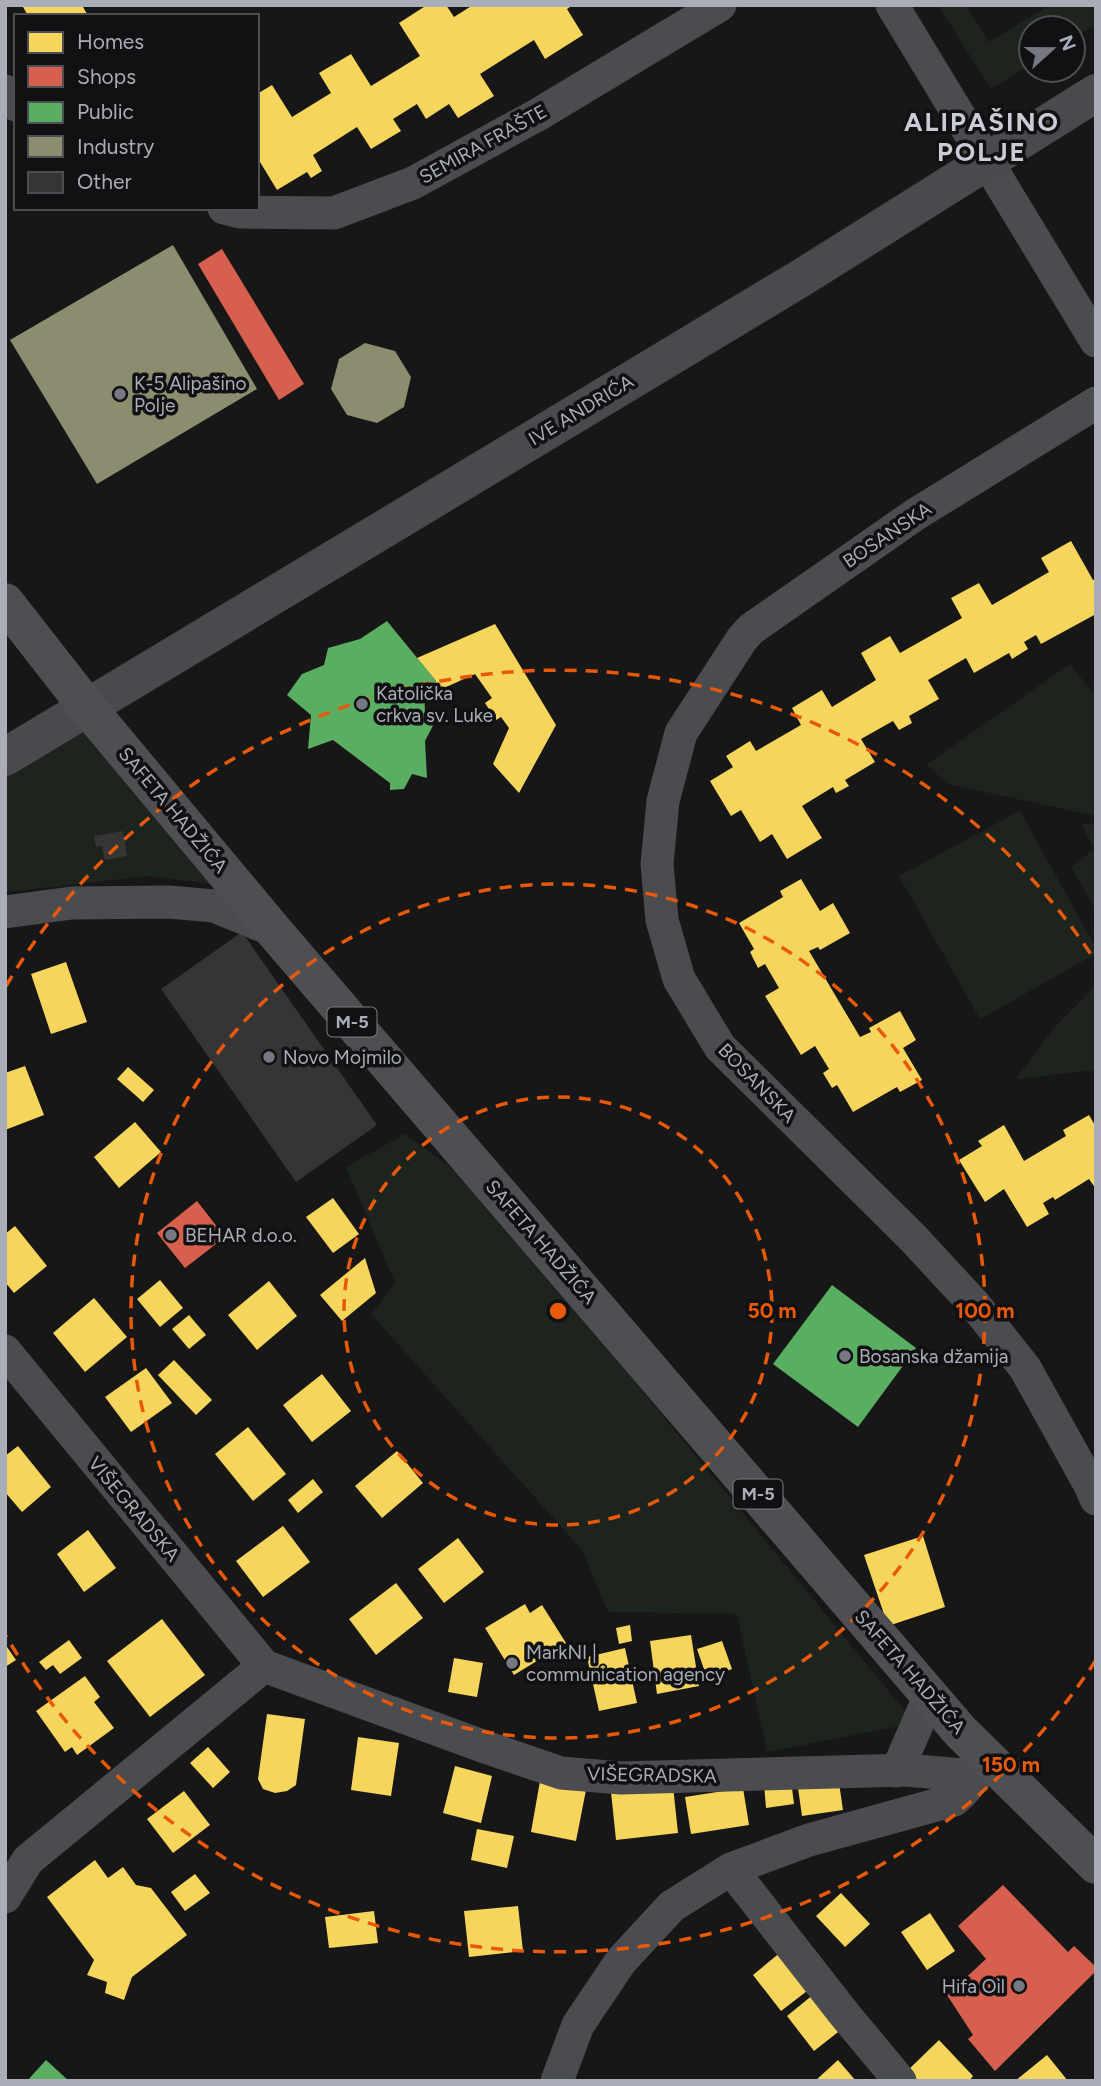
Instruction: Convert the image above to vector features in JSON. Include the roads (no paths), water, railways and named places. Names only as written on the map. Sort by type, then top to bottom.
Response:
[{"type":"main road","name":"IVE ANDRIĆA","points":[[5,757],[765,299],[1096,93]]},
{"type":"main road","name":"SAFETA HADŽIĆA","points":[[5,602],[75,714],[273,930],[930,1695],[960,1731],[983,1769],[1096,1865]]},
{"type":"street","name":"SEMIRA FRAŠTE","points":[[232,210],[334,213],[413,183],[540,114],[720,5]]},
{"type":"street","points":[[892,5],[1096,341]]},
{"type":"street","name":"BOSANSKA","points":[[1096,403],[916,514],[751,629],[681,733],[663,801],[657,864],[662,920],[679,979],[720,1047],[913,1238],[975,1305],[1026,1368],[1096,1499]]},
{"type":"street","points":[[5,912],[72,904],[169,902],[214,906],[273,930]]},
{"type":"street","name":"VIŠEGRADSKA","points":[[5,1351],[264,1666],[561,1773],[621,1778],[983,1769]]},
{"type":"street","points":[[5,1897],[29,1860],[264,1666]]},
{"type":"street","points":[[897,1771],[930,1695]]},
{"type":"street","points":[[556,2081],[578,2025],[621,1961],[672,1906],[731,1869],[809,1840],[954,1800],[967,1790],[983,1769]]},
{"type":"street","points":[[731,1869],[900,2081]]},
{"type":"place","name":"K-5 Alipašino Polje","points":[[120,394]]},
{"type":"place","name":"Katolička crkva sv. Luke","points":[[362,704]]},
{"type":"place","name":"Novo Mojmilo","points":[[269,1057]]},
{"type":"place","name":"BEHAR d.o.o.","points":[[171,1235]]},
{"type":"place","name":"Bosanska džamija","points":[[845,1356]]},
{"type":"place","name":"MarkNI | communication agency","points":[[512,1663]]},
{"type":"place","name":"Hifa Oil","points":[[1019,1986]]},
{"type":"district","name":"ALIPAŠINO POLJE","points":[[982,137]]}]
